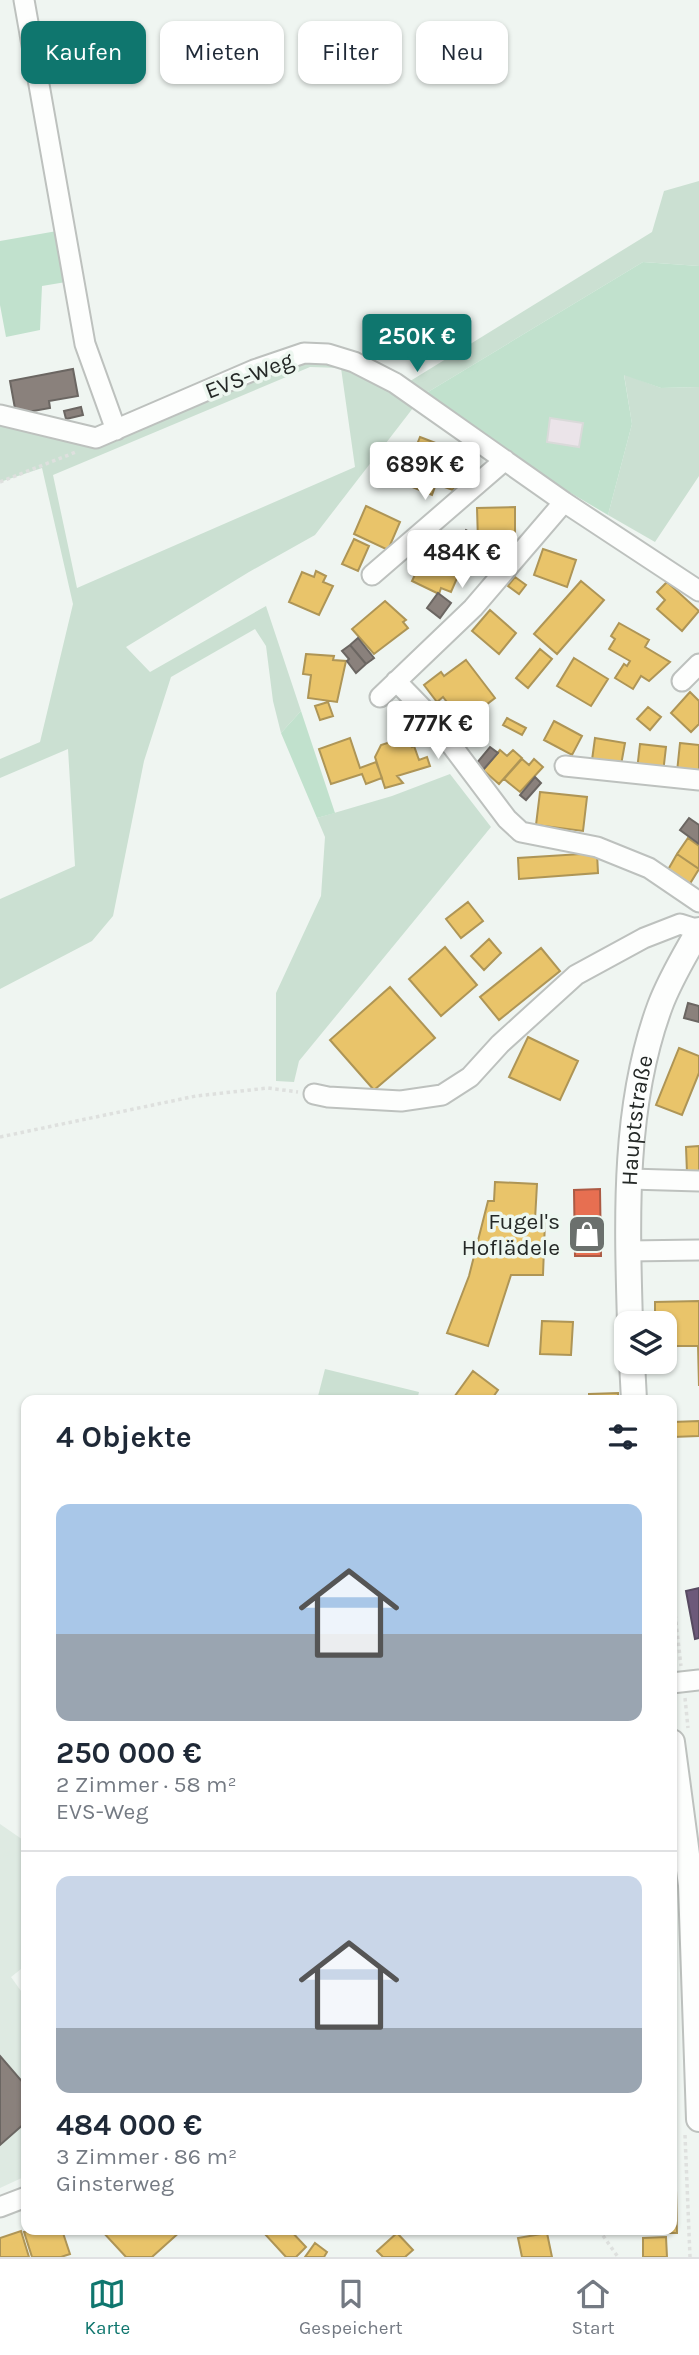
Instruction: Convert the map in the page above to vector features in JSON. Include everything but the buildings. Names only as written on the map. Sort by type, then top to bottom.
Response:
[{"type":"main road","name":"Hauptstraße","points":[[630,1311],[628,1251],[630,1179],[635,1108],[643,1060],[661,1004],[699,930]]},
{"type":"main road","points":[[633,1374],[634,1395]]},
{"type":"main road","points":[[677,1769],[693,1856],[691,1885],[699,2119]]},
{"type":"street","points":[[24,0],[85,344],[116,430]]},
{"type":"street","name":"EVS-Weg","points":[[96,438],[254,370],[304,354],[328,354],[354,362],[395,383],[564,502],[699,591]]},
{"type":"street","points":[[0,415],[96,438]]},
{"type":"street","points":[[372,575],[505,460]]},
{"type":"street","points":[[380,697],[473,608],[564,502]]},
{"type":"street","points":[[682,681],[699,664]]},
{"type":"street","points":[[396,681],[428,714],[507,818],[521,832],[597,847],[649,867],[699,902]]},
{"type":"street","points":[[565,766],[699,780]]},
{"type":"street","points":[[314,1094],[401,1101],[442,1095],[470,1077],[500,1044],[576,975],[656,933],[680,924],[699,930]]},
{"type":"street","points":[[630,1179],[699,1181]]},
{"type":"street","points":[[628,1251],[699,1250]]},
{"type":"street","points":[[677,1682],[699,1680]]},
{"type":"street","points":[[0,2207],[21,2199]]},
{"type":"path","points":[[0,482],[76,452],[96,438]]},
{"type":"path","points":[[0,1137],[196,1096],[268,1088],[314,1094]]},
{"type":"path","points":[[603,2235],[618,2257]]},
{"type":"shaded area","points":[[0,1824],[21,1839],[21,1969],[11,1977],[21,1991],[21,2178],[0,2188]]},
{"type":"green space","points":[[699,181],[699,266],[643,262],[423,395],[407,383],[652,232],[664,191]]},
{"type":"green space","points":[[57,231],[66,282],[42,286],[40,330],[6,337],[0,305],[0,241]]},
{"type":"green space","points":[[643,262],[699,266],[699,387],[661,388],[624,375],[632,424],[608,515],[552,482],[423,395]]},
{"type":"green space","points":[[323,360],[378,381],[413,408],[315,535],[126,647],[150,672],[266,606],[301,711],[281,733],[273,701],[266,646],[255,629],[171,677],[144,761],[113,916],[92,941],[0,989],[0,899],[75,866],[68,749],[0,778],[0,759],[40,742],[73,604],[42,468],[0,482],[0,424],[80,440],[89,447],[270,370]],"holes":[[[310,367],[341,368],[355,467],[77,588],[53,475]]]},
{"type":"green space","points":[[624,374],[661,388],[699,387],[699,476],[655,542],[608,515],[632,424]]},
{"type":"green space","points":[[301,711],[335,813],[317,818],[281,733]]},
{"type":"green space","points":[[450,774],[491,827],[299,1061],[294,1082],[276,1081],[276,993],[321,896],[325,837],[317,818],[392,796]]},
{"type":"green space","points":[[325,1369],[419,1392],[418,1395],[318,1395]]},
{"type":"place","name":"Fugel's Hoflädele","points":[[587,1234]]}]
